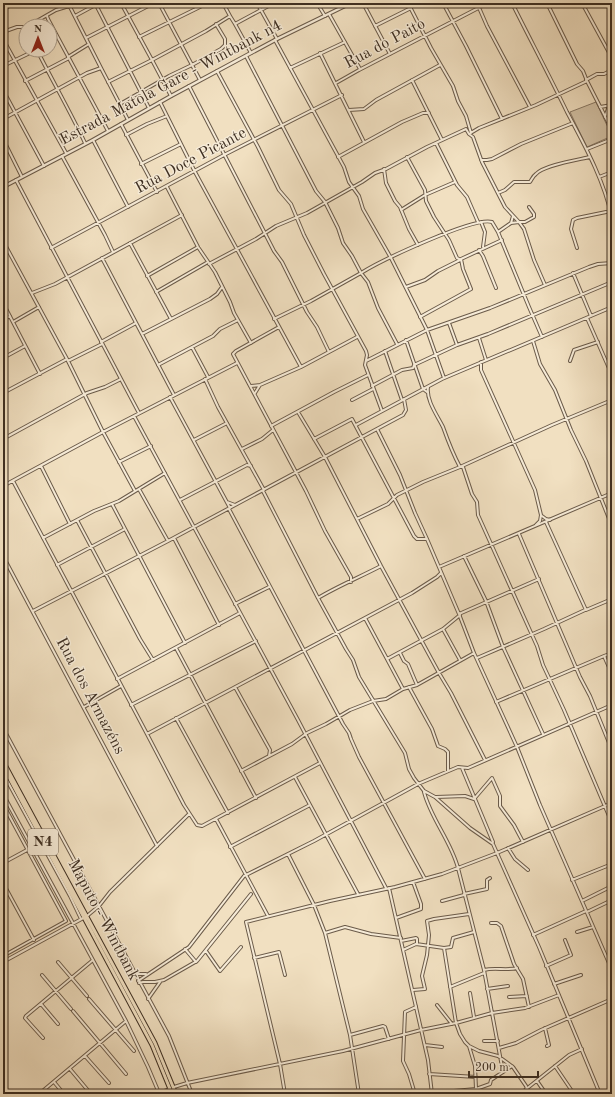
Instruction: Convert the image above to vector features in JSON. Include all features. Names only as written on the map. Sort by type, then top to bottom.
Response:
[{"type":"highway","name":"Maputo - Wintbank","points":[[3,761],[84,917]]},
{"type":"highway","name":"Maputo - Wintbank","points":[[3,766],[84,917],[155,1043],[172,1088],[176,1094]]},
{"type":"highway","name":"Maputo - Wintbank","points":[[172,1088],[172,1094]]},
{"type":"street","points":[[3,9],[16,3]]},
{"type":"street","points":[[75,16],[99,3]]},
{"type":"street","points":[[121,3],[171,96]]},
{"type":"street","points":[[86,38],[154,3]]},
{"type":"street","points":[[159,3],[200,80]]},
{"type":"street","points":[[139,37],[208,3]]},
{"type":"street","points":[[223,3],[251,53]]},
{"type":"street","points":[[257,3],[290,68],[344,167],[349,182],[359,196],[363,209],[391,258],[424,324],[444,378]]},
{"type":"street","points":[[235,24],[274,3]]},
{"type":"street","points":[[318,3],[325,16]]},
{"type":"street","name":"Estrada Matola Gare - Wintbank n4","points":[[3,187],[108,132],[200,80],[350,3]]},
{"type":"street","points":[[363,3],[390,54]]},
{"type":"street","points":[[408,3],[440,65],[453,86],[458,101],[466,116],[481,160],[505,206],[524,230],[534,260],[545,285]]},
{"type":"street","points":[[443,3],[502,119]]},
{"type":"street","points":[[477,3],[530,107]]},
{"type":"street","name":"Rua do Paito","points":[[336,83],[360,69],[488,3]]},
{"type":"street","points":[[512,3],[587,149],[611,205],[612,218]]},
{"type":"street","points":[[547,3],[612,130]]},
{"type":"street","points":[[582,3],[612,58]]},
{"type":"street","points":[[43,18],[68,4],[128,120]]},
{"type":"street","points":[[95,4],[149,108]]},
{"type":"street","points":[[375,26],[411,8]]},
{"type":"street","points":[[329,14],[360,69]]},
{"type":"street","points":[[47,16],[78,78],[108,132]]},
{"type":"street","points":[[108,82],[152,60],[230,16]]},
{"type":"street","points":[[120,104],[221,49],[225,45],[224,39],[216,24]]},
{"type":"street","points":[[3,32],[18,27]]},
{"type":"street","points":[[3,39],[66,153]]},
{"type":"street","points":[[290,68],[345,42]]},
{"type":"street","points":[[25,81],[47,70],[90,44]]},
{"type":"street","points":[[320,53],[364,142]]},
{"type":"street","points":[[246,56],[316,191],[325,202],[338,228],[343,243],[368,282],[378,308],[398,345]]},
{"type":"street","points":[[3,66],[19,58]]},
{"type":"street","points":[[40,58],[70,111],[85,143]]},
{"type":"street","points":[[349,110],[364,109],[376,100],[440,65]]},
{"type":"street","points":[[3,119],[78,78],[101,68]]},
{"type":"street","points":[[471,133],[479,128],[559,94],[598,74],[604,74],[612,70]]},
{"type":"street","points":[[217,71],[282,194],[291,204],[296,218],[324,274],[366,353],[365,365],[382,411]]},
{"type":"street","points":[[412,80],[442,140]]},
{"type":"street","points":[[189,86],[329,352]]},
{"type":"street","points":[[3,90],[44,166]]},
{"type":"street","name":"Rua Doce Picante","points":[[51,248],[195,172],[224,155],[342,95]]},
{"type":"street","points":[[160,102],[195,172],[301,367]]},
{"type":"street","points":[[600,107],[611,105]]},
{"type":"street","points":[[605,117],[611,105]]},
{"type":"street","points":[[338,157],[402,122],[423,113],[427,109]]},
{"type":"street","points":[[423,113],[429,113]]},
{"type":"street","points":[[126,135],[167,116]]},
{"type":"street","points":[[481,160],[492,159],[521,144],[573,123]]},
{"type":"street","points":[[121,124],[157,192]]},
{"type":"street","points":[[156,292],[266,233],[276,226],[296,218],[353,188],[375,172],[466,129],[473,137]]},
{"type":"street","points":[[3,139],[22,177]]},
{"type":"street","points":[[587,149],[612,139]]},
{"type":"street","points":[[93,140],[128,207]]},
{"type":"street","points":[[436,143],[455,182],[467,198],[485,232],[483,248]]},
{"type":"street","points":[[141,164],[181,144]]},
{"type":"street","points":[[62,156],[99,223],[113,252]]},
{"type":"street","points":[[498,193],[505,190],[513,182],[530,182],[536,174],[547,168],[590,157]]},
{"type":"street","points":[[407,158],[426,190],[426,201],[444,234],[449,240],[457,258],[462,263],[471,289],[420,317]]},
{"type":"street","points":[[384,169],[385,180],[418,245]]},
{"type":"street","points":[[599,177],[612,172]]},
{"type":"street","points":[[16,180],[139,413]]},
{"type":"street","points":[[401,210],[425,195],[455,182]]},
{"type":"street","points":[[167,186],[198,247],[222,287],[251,343]]},
{"type":"street","points":[[498,232],[511,223],[525,222],[534,217],[534,214],[529,206]]},
{"type":"street","points":[[576,248],[571,229],[573,220],[611,211]]},
{"type":"street","points":[[32,293],[50,286],[182,215]]},
{"type":"street","points":[[511,223],[513,216]]},
{"type":"street","points":[[274,319],[311,301],[361,272],[418,245],[479,222],[492,222],[502,240],[532,316],[542,337]]},
{"type":"street","points":[[405,288],[425,280],[441,269],[502,240]]},
{"type":"street","points":[[3,242],[68,360],[84,395],[135,491]]},
{"type":"street","points":[[130,243],[171,320]]},
{"type":"street","points":[[147,276],[198,247]]},
{"type":"street","points":[[479,250],[486,262],[496,288]]},
{"type":"street","points":[[102,258],[174,395]]},
{"type":"street","points":[[456,262],[457,258]]},
{"type":"street","points":[[366,361],[426,330],[468,316],[573,273],[596,265],[612,263]]},
{"type":"street","points":[[573,273],[591,316]]},
{"type":"street","points":[[372,386],[393,374],[402,370],[413,368],[414,365],[457,345],[479,338],[612,282]]},
{"type":"street","points":[[220,292],[222,287]]},
{"type":"street","points":[[142,334],[224,291]]},
{"type":"street","points":[[3,303],[40,374]]},
{"type":"street","points":[[13,322],[39,307]]},
{"type":"street","points":[[356,425],[444,378],[612,307]]},
{"type":"street","points":[[3,320],[10,316]]},
{"type":"street","points":[[587,318],[612,375]]},
{"type":"street","points":[[158,365],[213,336],[220,329],[238,320]]},
{"type":"street","points":[[3,393],[102,343],[136,323]]},
{"type":"street","points":[[449,323],[457,345]]},
{"type":"street","points":[[424,324],[432,328]]},
{"type":"street","points":[[279,327],[234,353],[234,356],[255,393],[351,577],[352,582]]},
{"type":"street","points":[[251,386],[260,385],[301,367],[357,337]]},
{"type":"street","points":[[479,338],[486,360]]},
{"type":"street","points":[[406,340],[423,389],[427,392],[460,467],[463,467],[471,492],[477,502],[478,515],[537,646],[612,823]]},
{"type":"street","points":[[533,341],[540,364],[552,384],[586,461],[612,526]]},
{"type":"street","points":[[570,361],[574,350],[598,342]]},
{"type":"street","points":[[3,358],[25,346]]},
{"type":"street","points":[[192,346],[208,377]]},
{"type":"street","points":[[33,611],[168,542],[405,414],[406,410],[403,400],[385,351]]},
{"type":"street","points":[[3,486],[238,362]]},
{"type":"street","points":[[481,362],[481,370]]},
{"type":"street","points":[[476,365],[481,370],[535,490],[541,514],[539,522],[534,527]]},
{"type":"street","points":[[271,426],[368,375]]},
{"type":"street","points":[[3,439],[84,395],[121,379]]},
{"type":"street","points":[[205,379],[318,598],[353,660],[358,674],[406,755],[406,762],[418,784],[424,791],[435,797],[470,828],[493,844]]},
{"type":"street","points":[[255,393],[260,385]]},
{"type":"street","points":[[427,392],[428,387]]},
{"type":"street","points":[[352,400],[374,390]]},
{"type":"street","points":[[170,397],[227,502],[269,587],[349,733],[359,757],[425,878]]},
{"type":"street","points":[[357,519],[388,504],[394,498],[406,491],[612,400]]},
{"type":"street","points":[[298,412],[325,457],[381,566],[438,673],[451,693],[485,760]]},
{"type":"street","points":[[134,416],[256,641],[350,821],[387,888],[396,918],[422,1030],[428,1060],[432,1093]]},
{"type":"street","points":[[314,439],[352,419],[415,538],[419,540],[426,539]]},
{"type":"street","points":[[194,440],[227,423]]},
{"type":"street","points":[[380,433],[382,427]]},
{"type":"street","points":[[377,429],[400,475],[426,539],[460,615],[476,658],[517,747],[550,830],[612,970]]},
{"type":"street","points":[[242,449],[262,439],[273,430]]},
{"type":"street","points":[[119,462],[151,446]]},
{"type":"street","points":[[247,465],[248,461]]},
{"type":"street","points":[[180,500],[247,465],[251,466]]},
{"type":"street","points":[[41,466],[70,524]]},
{"type":"street","points":[[43,538],[112,504],[165,473]]},
{"type":"street","points":[[13,481],[189,814],[199,826],[202,826],[228,813],[320,763]]},
{"type":"street","points":[[140,489],[168,542]]},
{"type":"street","points":[[438,567],[519,534],[612,493]]},
{"type":"street","points":[[227,502],[236,505]]},
{"type":"street","points":[[388,504],[397,503]]},
{"type":"street","points":[[112,504],[185,643]]},
{"type":"street","points":[[541,514],[546,519],[550,520]]},
{"type":"street","points":[[77,520],[140,639],[153,660]]},
{"type":"street","points":[[546,522],[586,610]]},
{"type":"street","points":[[57,566],[125,529]]},
{"type":"street","points":[[519,534],[576,668],[597,712],[612,750]]},
{"type":"street","points":[[174,538],[219,625]]},
{"type":"street","name":"Rua dos Armazéns","points":[[3,556],[157,846]]},
{"type":"street","points":[[464,556],[486,601],[503,647],[543,735]]},
{"type":"street","points":[[318,598],[352,582],[362,574],[381,566]]},
{"type":"street","points":[[147,734],[400,600],[437,578],[441,573]]},
{"type":"street","points":[[351,577],[356,579]]},
{"type":"street","points":[[437,578],[444,580]]},
{"type":"street","points":[[387,659],[443,629],[460,615],[486,601],[539,579]]},
{"type":"street","points":[[235,604],[269,587]]},
{"type":"street","points":[[476,658],[612,599]]},
{"type":"street","points":[[117,679],[240,613]]},
{"type":"street","points":[[365,618],[403,689]]},
{"type":"street","points":[[443,629],[460,660]]},
{"type":"street","points":[[131,705],[256,641]]},
{"type":"street","points":[[176,648],[256,798]]},
{"type":"street","points":[[400,653],[404,661],[408,664],[417,685]]},
{"type":"street","points":[[241,770],[277,752],[305,734],[350,710],[373,701],[386,699],[403,689],[417,685],[474,653]]},
{"type":"street","points":[[496,702],[612,653]]},
{"type":"street","points":[[604,656],[612,674]]},
{"type":"street","points":[[84,707],[121,686]]},
{"type":"street","points":[[235,687],[270,750],[277,752]]},
{"type":"street","points":[[409,687],[432,729],[438,746],[448,752],[448,771]]},
{"type":"street","points":[[138,982],[147,974],[191,944],[237,884],[246,875],[418,784],[459,767],[468,768],[612,705]]},
{"type":"street","points":[[591,714],[599,719]]},
{"type":"street","points":[[176,718],[228,813]]},
{"type":"street","points":[[3,728],[99,906],[138,982],[169,1036],[192,1094]]},
{"type":"street","points":[[268,756],[270,750]]},
{"type":"street","points":[[462,768],[600,1094]]},
{"type":"street","points":[[3,773],[70,896],[84,917]]},
{"type":"street","points":[[295,777],[358,894]]},
{"type":"street","points":[[474,798],[492,778],[500,796],[500,806],[514,825],[523,842]]},
{"type":"street","points":[[424,791],[426,801],[450,847],[458,868],[484,972],[503,1072]]},
{"type":"street","points":[[3,794],[126,1021],[159,1094],[187,1083],[352,1049],[492,1013],[529,1007],[559,996]]},
{"type":"street","points":[[435,797],[465,796],[474,798]]},
{"type":"street","points":[[285,1094],[280,1064],[246,922],[314,904],[413,882],[458,868],[497,853],[612,803]]},
{"type":"street","points":[[3,804],[66,921],[3,956]]},
{"type":"street","points":[[230,847],[310,805]]},
{"type":"street","points":[[3,962],[84,917],[99,906],[110,892],[189,814]]},
{"type":"street","points":[[216,819],[268,916]]},
{"type":"street","points":[[508,848],[515,860],[528,870]]},
{"type":"street","points":[[3,863],[27,850]]},
{"type":"street","points":[[288,854],[314,904],[325,933],[350,1035],[359,1094]]},
{"type":"street","points":[[572,880],[612,864]]},
{"type":"street","points":[[442,901],[487,889],[487,880],[490,878]]},
{"type":"street","points":[[396,918],[421,909],[421,904],[413,882]]},
{"type":"street","points":[[3,883],[34,940]]},
{"type":"street","points":[[582,901],[612,886]]},
{"type":"street","points":[[148,999],[160,982],[196,962],[251,894]]},
{"type":"street","points":[[533,934],[612,900]]},
{"type":"street","points":[[413,990],[425,989],[422,976],[427,955],[429,936],[427,921],[469,914]]},
{"type":"street","points":[[491,924],[499,923],[523,980],[529,1007]]},
{"type":"street","points":[[325,933],[345,927],[371,934],[401,939],[416,938],[418,940],[417,944]]},
{"type":"street","points":[[577,932],[593,927]]},
{"type":"street","points":[[403,950],[417,944],[427,947],[451,947],[453,938],[474,932]]},
{"type":"street","points":[[546,966],[570,955],[566,940]]},
{"type":"street","points":[[402,945],[408,947]]},
{"type":"street","points":[[206,951],[220,971],[241,947]]},
{"type":"street","points":[[444,948],[456,1023],[460,1034],[469,1046],[496,1056],[512,1066],[526,1087]]},
{"type":"street","points":[[185,949],[196,962]]},
{"type":"street","points":[[254,958],[280,952],[286,975]]},
{"type":"street","points":[[43,1038],[25,1018],[93,960]]},
{"type":"street","points":[[608,961],[612,960]]},
{"type":"street","points":[[58,962],[87,996]]},
{"type":"street","points":[[450,987],[491,968],[517,968]]},
{"type":"street","points":[[132,970],[137,974],[147,974]]},
{"type":"street","points":[[42,975],[126,1074]]},
{"type":"street","points":[[554,984],[581,975]]},
{"type":"street","points":[[138,982],[160,982]]},
{"type":"street","points":[[487,989],[508,986]]},
{"type":"street","points":[[470,993],[474,1018]]},
{"type":"street","points":[[509,997],[526,996]]},
{"type":"street","points":[[89,999],[134,1051]]},
{"type":"street","points":[[498,1048],[516,1043],[545,1028],[612,999]]},
{"type":"street","points":[[41,1004],[58,1024]]},
{"type":"street","points":[[415,1094],[403,1061],[406,1012],[416,1008],[416,1005]]},
{"type":"street","points":[[437,1005],[452,1024]]},
{"type":"street","points":[[39,1094],[126,1021]]},
{"type":"street","points":[[350,1035],[383,1026],[385,1027],[389,1039]]},
{"type":"street","points":[[545,1028],[549,1042],[549,1045],[547,1046]]},
{"type":"street","points":[[484,1041],[498,1041]]},
{"type":"street","points":[[425,1046],[442,1047]]},
{"type":"street","points":[[469,1046],[474,1062],[477,1094]]},
{"type":"street","points":[[520,1094],[526,1087],[530,1087],[569,1055],[580,1049]]},
{"type":"street","points":[[496,1056],[499,1053]]},
{"type":"street","points":[[85,1056],[108,1083]]},
{"type":"street","points":[[418,1094],[476,1089],[490,1084],[491,1080],[512,1066]]},
{"type":"street","points":[[555,1066],[574,1094]]},
{"type":"street","points":[[70,1069],[91,1094]]},
{"type":"street","points":[[429,1074],[476,1077]]},
{"type":"street","points":[[536,1081],[546,1094]]},
{"type":"street","points":[[54,1082],[64,1094]]},
{"type":"street","points":[[3,1088],[8,1094]]},
{"type":"shaded area","points":[[596,102],[612,136],[587,147],[570,112]]}]
